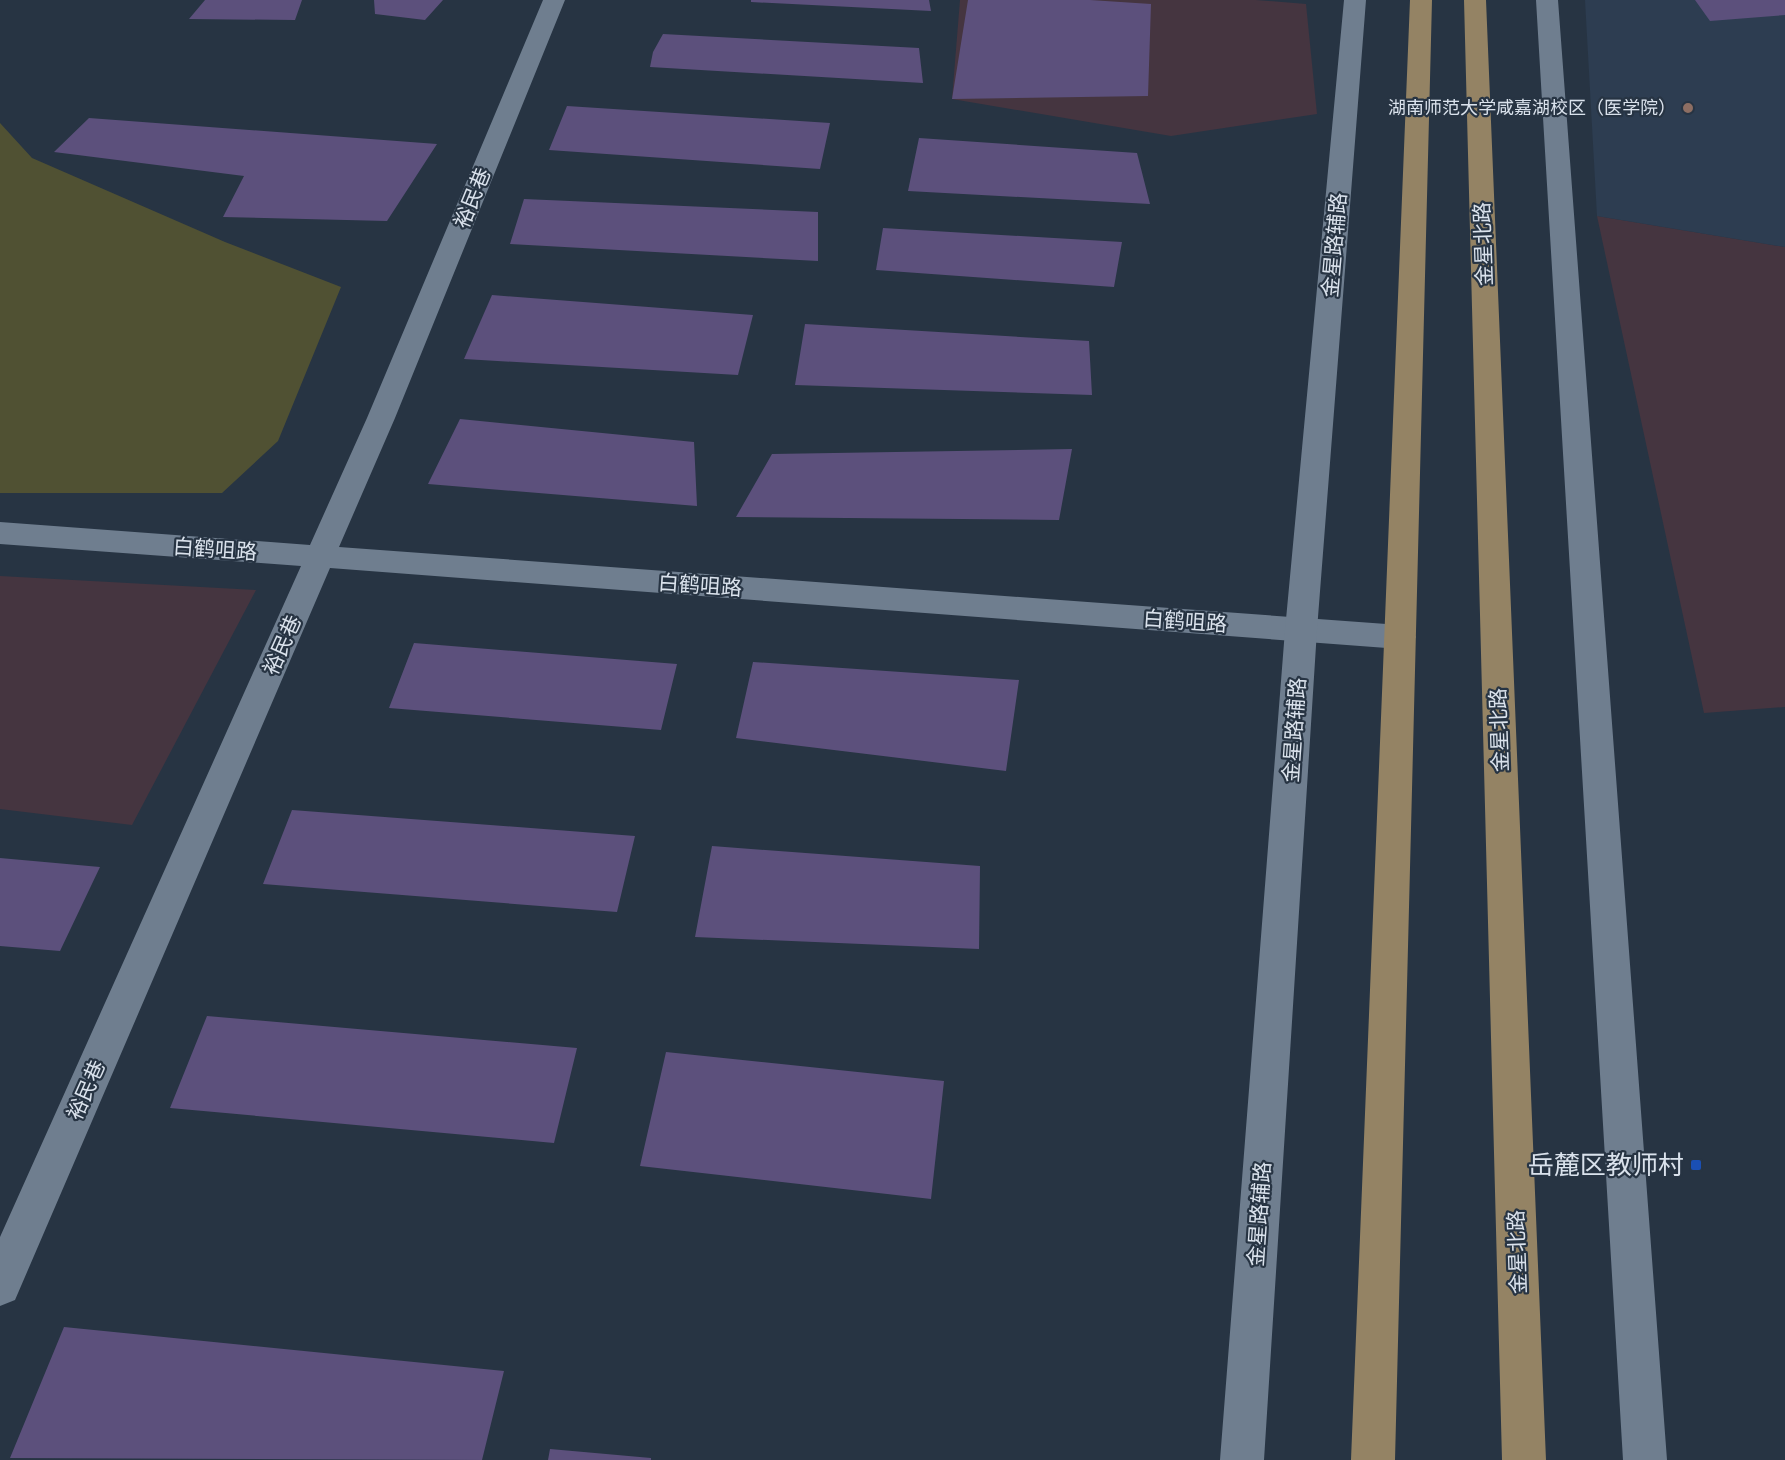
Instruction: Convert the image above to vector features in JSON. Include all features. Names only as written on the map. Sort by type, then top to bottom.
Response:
[{"type":"main road","points":[[1373,1460],[1421,0]]},
{"type":"main road","name":"金星北路","points":[[1475,0],[1524,1460]]},
{"type":"street","name":"裕民巷","points":[[0,1285],[386,406],[554,0]]},
{"type":"street","name":"金星路辅路","points":[[1242,1460],[1301,630],[1355,0]]},
{"type":"street","points":[[1547,0],[1646,1460]]},
{"type":"street","name":"白鹤咀路","points":[[0,533],[1400,637]]},
{"type":"shaded area","points":[[960,0],[1256,0],[1306,4],[1317,114],[1171,136],[952,99]]},
{"type":"shaded area","name":"湖南师范大学咸嘉湖校区（医学院）","points":[[1585,0],[1785,0],[1785,247],[1597,216]]},
{"type":"shaded area","points":[[1597,216],[1785,247],[1785,707],[1704,713]]},
{"type":"shaded area","points":[[0,576],[256,590],[132,825],[0,809]]},
{"type":"green space","points":[[0,123],[32,158],[225,242],[341,287],[278,441],[222,493],[0,493]]},
{"type":"building","points":[[205,0],[302,0],[295,20],[189,19]]},
{"type":"building","points":[[374,0],[443,0],[425,20],[375,14]]},
{"type":"building","points":[[751,0],[929,0],[931,11],[751,2]]},
{"type":"building","points":[[968,0],[1090,0],[1151,4],[1148,96],[952,99]]},
{"type":"building","points":[[1695,0],[1785,0],[1785,15],[1710,21]]},
{"type":"building","points":[[663,34],[919,48],[923,83],[650,67],[653,52]]},
{"type":"building","points":[[567,106],[830,123],[820,169],[549,150]]},
{"type":"building","points":[[89,118],[437,144],[387,221],[223,217],[244,176],[54,152]]},
{"type":"building","points":[[919,138],[1137,153],[1150,204],[908,191]]},
{"type":"building","points":[[524,199],[818,212],[818,261],[510,244]]},
{"type":"building","points":[[883,228],[1122,242],[1114,287],[876,270]]},
{"type":"building","points":[[492,295],[753,315],[738,375],[464,359]]},
{"type":"building","points":[[805,324],[1089,341],[1092,395],[795,385]]},
{"type":"building","points":[[460,419],[694,442],[697,506],[428,484]]},
{"type":"building","points":[[1072,449],[1059,520],[736,517],[772,454]]},
{"type":"building","points":[[414,643],[677,664],[661,730],[389,708]]},
{"type":"building","points":[[753,662],[1019,680],[1006,771],[736,738]]},
{"type":"building","points":[[292,810],[635,836],[617,912],[263,884]]},
{"type":"building","points":[[712,846],[980,866],[979,949],[695,937]]},
{"type":"building","points":[[0,858],[100,867],[60,951],[0,946]]},
{"type":"building","points":[[207,1016],[577,1048],[554,1143],[170,1108]]},
{"type":"building","points":[[666,1052],[944,1081],[931,1199],[640,1166]]},
{"type":"building","points":[[64,1327],[504,1371],[482,1460],[10,1458]]},
{"type":"building","points":[[550,1449],[651,1458],[651,1460],[548,1460]]},
{"type":"place","name":"湖南师范大学咸嘉湖校区（医学院）","points":[[1688,108]]},
{"type":"place","name":"岳麓区教师村","points":[[1696,1165]]}]
